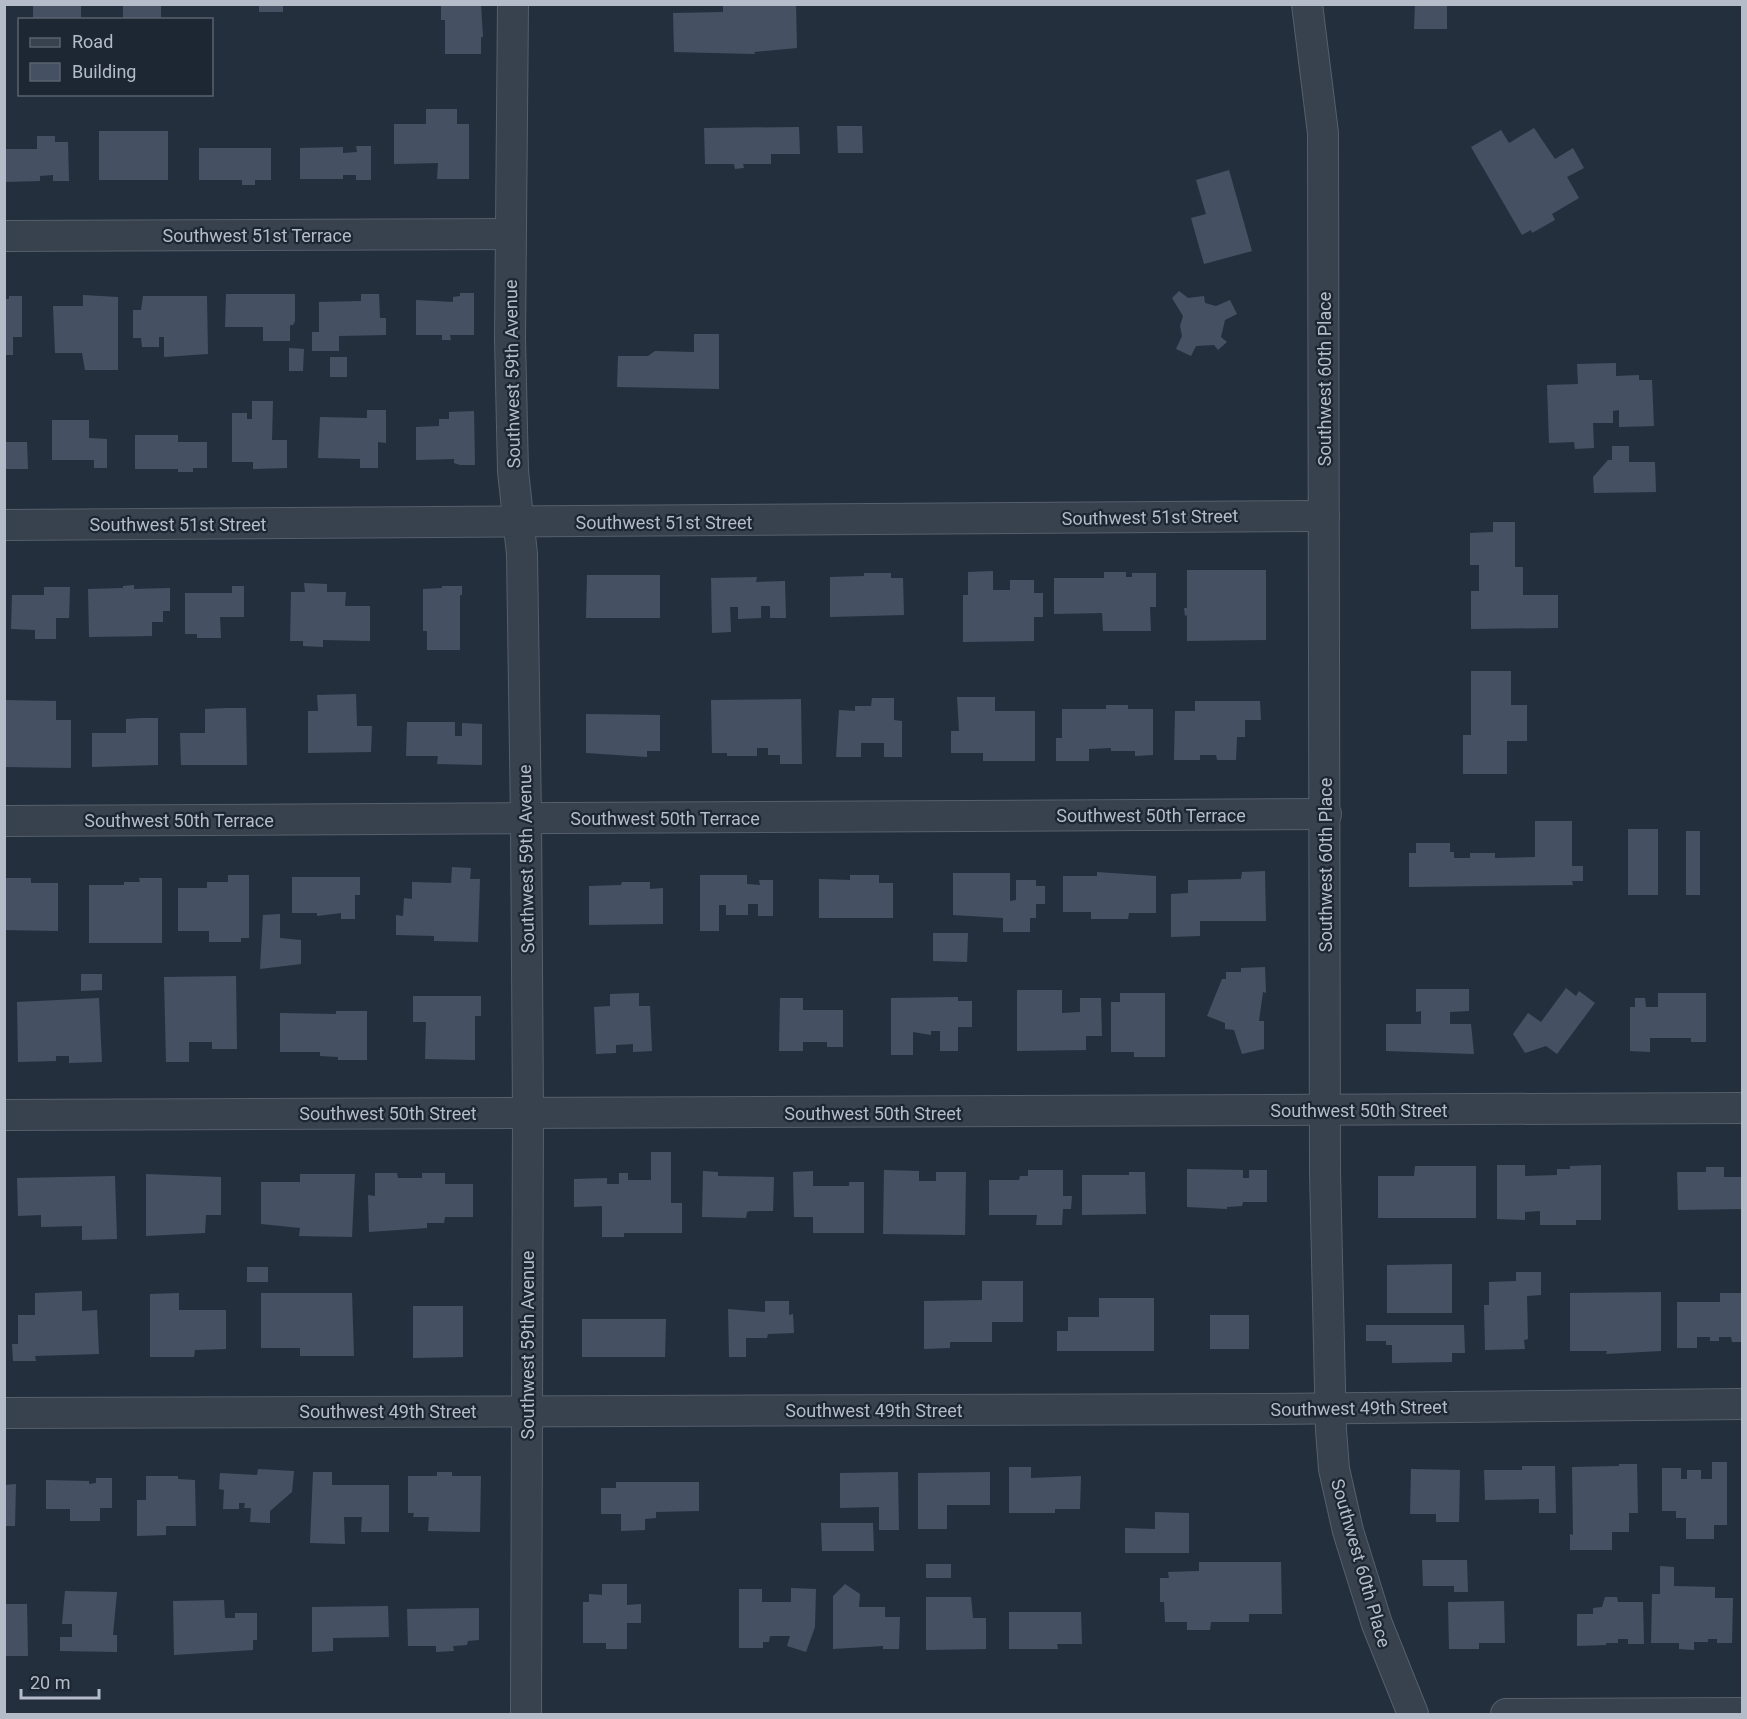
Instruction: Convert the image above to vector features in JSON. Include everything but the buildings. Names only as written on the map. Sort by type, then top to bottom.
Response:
[{"type":"street","name":"Southwest 59th Avenue","points":[[513,4],[510,234],[512,440],[522,554],[526,819],[528,1114],[526,1714]]},
{"type":"street","name":"Southwest 60th Place","points":[[1307,4],[1323,133],[1325,1110],[1330,1408],[1334,1469],[1344,1515],[1377,1624],[1413,1714]]},
{"type":"street","name":"Southwest 51st Terrace","points":[[4,236],[510,234]]},
{"type":"street","name":"Southwest 51st Street","points":[[4,525],[1324,516]]},
{"type":"street","name":"Southwest 50th Terrace","points":[[4,821],[1326,814]]},
{"type":"street","name":"Southwest 50th Street","points":[[4,1115],[1743,1108]]},
{"type":"street","name":"Southwest 49th Street","points":[[4,1413],[1330,1408],[1743,1404]]},
{"type":"street","points":[[1506,1714],[1743,1713]]}]
